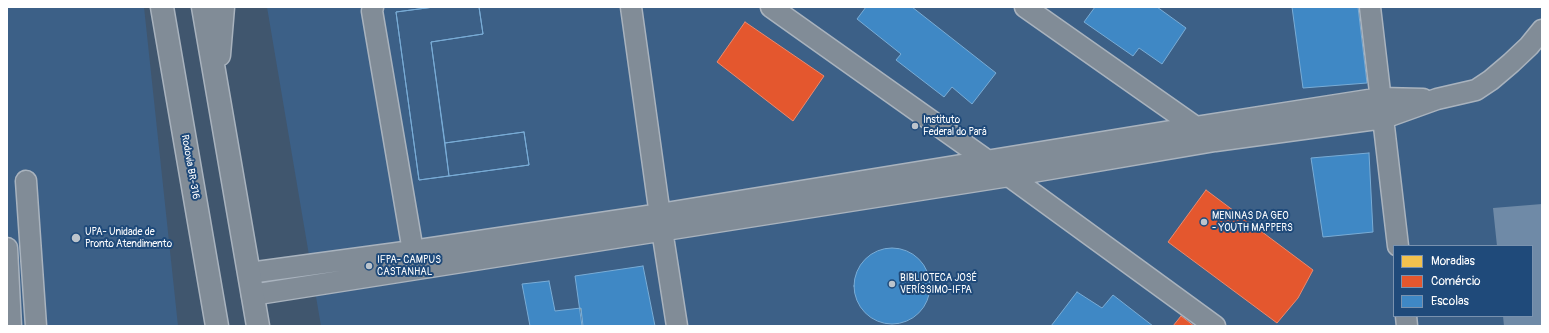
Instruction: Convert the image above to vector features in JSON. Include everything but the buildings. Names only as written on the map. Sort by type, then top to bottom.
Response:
[{"type":"highway","name":"Rodovia BR-316","points":[[162,7],[217,326]]},
{"type":"highway","points":[[204,7],[258,326]]},
{"type":"highway","points":[[217,86],[224,7]]},
{"type":"lane","points":[[373,7],[372,11],[414,260]]},
{"type":"lane","points":[[631,7],[678,326]]},
{"type":"lane","points":[[771,7],[1009,176],[1215,326]]},
{"type":"lane","points":[[1025,7],[1215,141]]},
{"type":"lane","points":[[1370,7],[1398,245]]},
{"type":"lane","points":[[252,295],[414,260],[662,222],[1009,176],[1215,141],[1382,108],[1437,99],[1476,90],[1511,63],[1529,46],[1542,30]]},
{"type":"lane","points":[[662,222],[986,161],[1195,127],[1382,108]]},
{"type":"lane","points":[[26,182],[36,326]]},
{"type":"lane","points":[[7,243],[30,241]]},
{"type":"lane","points":[[7,248],[11,326]]},
{"type":"lane","points":[[249,272],[414,260]]},
{"type":"shaded area","points":[[7,7],[144,7],[178,326],[7,326]]},
{"type":"shaded area","name":"Instituto Federal do Pará","points":[[267,7],[1542,7],[1542,326],[321,326]]},
{"type":"shaded area","points":[[1542,204],[1542,326],[1504,326],[1503,317],[1533,317],[1533,245],[1497,245],[1493,208]]},
{"type":"place","name":"Instituto Federal do Pará","points":[[915,126]]},
{"type":"place","name":"MENINAS DA GEO - YOUTH MAPPERS","points":[[1204,222]]},
{"type":"place","name":"UPA- Unidade de Pronto Atendimento","points":[[76,238]]},
{"type":"place","name":"IFPA- CAMPUS CASTANHAL","points":[[369,266]]},
{"type":"place","name":"BIBLIOTECA JOSÉ VERÍSSIMO-IFPA","points":[[892,284]]}]
